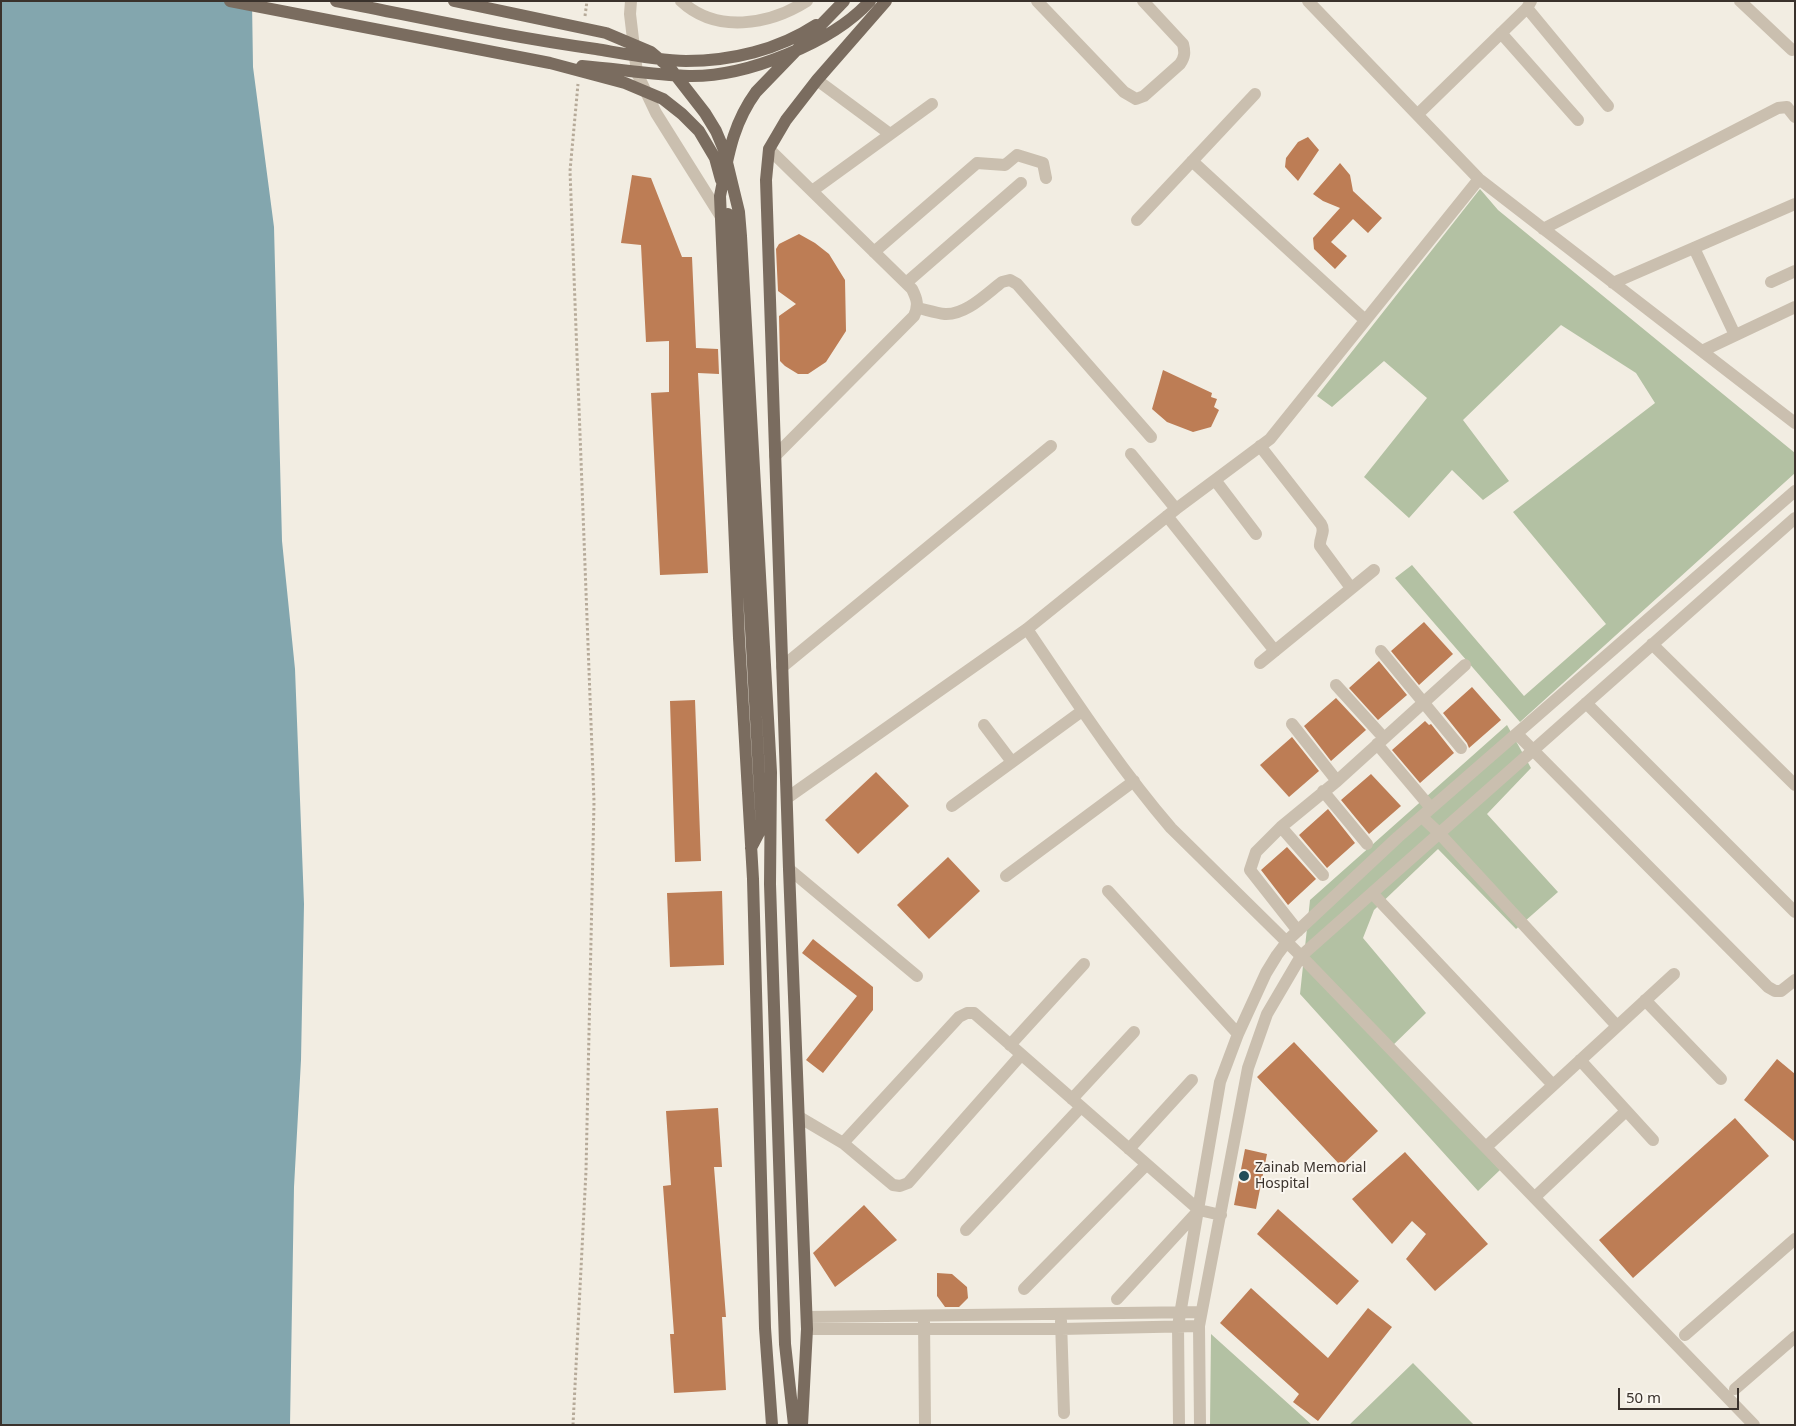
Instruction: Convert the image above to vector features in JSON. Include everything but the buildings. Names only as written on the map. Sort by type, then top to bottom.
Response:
[{"type":"main road","points":[[230,1],[550,62],[690,76],[715,74],[761,64],[796,50],[843,24],[870,1]]},
{"type":"main road","points":[[336,1],[561,44],[687,61],[728,58],[778,45],[813,28],[851,1]]},
{"type":"main road","points":[[454,1],[606,33],[651,52],[670,68],[708,119],[724,150],[739,212],[772,772],[770,884],[785,1344],[794,1425]]},
{"type":"main road","points":[[772,1425],[765,1328],[753,879],[738,628],[720,196],[734,131],[748,104],[756,92],[844,1]]},
{"type":"main road","points":[[802,1425],[807,1323],[789,873],[766,180],[769,149],[786,120],[817,80],[886,1]]},
{"type":"main road","points":[[550,62],[625,84],[663,99],[699,131],[715,158],[726,198],[730,237],[762,827],[751,848]]},
{"type":"main road","points":[[753,879],[789,873]]},
{"type":"street","points":[[631,1],[630,14],[637,73],[656,113],[720,215]]},
{"type":"street","points":[[681,1],[700,16],[735,24],[757,21],[783,13],[807,1]]},
{"type":"street","points":[[1037,1],[1124,92],[1136,99],[1144,96],[1180,64],[1184,59],[1185,52],[1183,44],[1143,1]]},
{"type":"street","points":[[1308,1],[1479,179],[1795,424]]},
{"type":"street","points":[[1740,1],[1792,50]]},
{"type":"street","points":[[1418,114],[1529,5],[1608,106]]},
{"type":"street","points":[[1500,34],[1578,120]]},
{"type":"street","points":[[817,80],[890,134]]},
{"type":"street","points":[[1136,220],[1255,94]]},
{"type":"street","points":[[812,191],[932,104]]},
{"type":"street","points":[[1543,228],[1778,108],[1787,107],[1795,117]]},
{"type":"street","points":[[769,149],[912,289],[917,299],[918,308],[914,316],[775,456]]},
{"type":"street","points":[[874,252],[977,163],[1005,165],[1017,155],[1044,163],[1046,178]]},
{"type":"street","points":[[1192,161],[1365,320]]},
{"type":"street","points":[[787,798],[1027,629],[1171,513],[1270,439],[1479,179]]},
{"type":"street","points":[[906,283],[1021,183]]},
{"type":"street","points":[[1613,283],[1795,204]]},
{"type":"street","points":[[1694,248],[1735,335]]},
{"type":"street","points":[[1771,282],[1795,271]]},
{"type":"street","points":[[918,308],[944,314],[963,311],[1002,282],[1010,280],[1017,284],[1151,438]]},
{"type":"street","points":[[1702,351],[1795,307]]},
{"type":"street","points":[[782,667],[1051,446]]},
{"type":"street","points":[[1260,446],[1321,524],[1324,531],[1319,542],[1322,551],[1351,588]]},
{"type":"street","points":[[1131,454],[1171,513],[1275,651]]},
{"type":"street","points":[[1215,480],[1256,534]]},
{"type":"street","points":[[1179,1425],[1178,1326],[1220,1082],[1238,1034],[1277,955],[1298,931],[1426,813],[1795,491]]},
{"type":"street","points":[[1200,1425],[1199,1326],[1248,1068],[1266,1014],[1301,956],[1795,518]]},
{"type":"street","points":[[1260,664],[1374,570]]},
{"type":"street","points":[[1027,629],[1082,711],[1171,828],[1301,956],[1754,1425]]},
{"type":"street","points":[[1652,644],[1795,785]]},
{"type":"street","points":[[1381,651],[1461,748]]},
{"type":"street","points":[[1298,931],[1250,870],[1256,852],[1281,827],[1337,781],[1465,665]]},
{"type":"street","points":[[1336,685],[1380,741],[1439,833],[1618,1026]]},
{"type":"street","points":[[1586,704],[1795,912]]},
{"type":"street","points":[[952,806],[1082,711]]},
{"type":"street","points":[[1292,724],[1337,781]]},
{"type":"street","points":[[984,725],[1012,762]]},
{"type":"street","points":[[1517,734],[1768,986],[1775,991],[1793,987]]},
{"type":"street","points":[[1006,876],[1134,781]]},
{"type":"street","points":[[1324,790],[1367,844]]},
{"type":"street","points":[[1281,827],[1323,875]]},
{"type":"street","points":[[789,873],[917,976]]},
{"type":"street","points":[[1108,891],[1238,1034]]},
{"type":"street","points":[[1372,892],[1553,1085]]},
{"type":"street","points":[[1010,1045],[1084,964]]},
{"type":"street","points":[[1486,1147],[1674,974]]},
{"type":"street","points":[[1645,1000],[1721,1079]]},
{"type":"street","points":[[843,1143],[959,1017],[967,1013],[974,1013],[1199,1210],[1220,1215]]},
{"type":"street","points":[[966,1230],[1077,1103],[1134,1032]]},
{"type":"street","points":[[799,1117],[843,1143],[893,1185],[900,1186],[908,1183],[1021,1055]]},
{"type":"street","points":[[1580,1060],[1653,1140]]},
{"type":"street","points":[[1129,1149],[1192,1080]]},
{"type":"street","points":[[1534,1198],[1626,1111]]},
{"type":"street","points":[[1024,1289],[1146,1164]]},
{"type":"street","points":[[1117,1298],[1199,1210]]},
{"type":"street","points":[[1685,1335],[1795,1239]]},
{"type":"street","points":[[807,1323],[924,1321],[1061,1314],[1201,1312]]},
{"type":"street","points":[[1061,1314],[1064,1413]]},
{"type":"street","points":[[924,1321],[1061,1329],[1199,1326]]},
{"type":"street","points":[[924,1321],[925,1425]]},
{"type":"street","points":[[1735,1389],[1795,1337]]},
{"type":"path","points":[[585,20],[587,1]]},
{"type":"path","points":[[573,1425],[586,1172],[594,802],[570,170],[578,78]]},
{"type":"green space","points":[[1480,189],[1498,210],[1795,453],[1795,473],[1520,722],[1395,578],[1412,565],[1524,696],[1606,624],[1513,512],[1655,403],[1636,373],[1561,325],[1463,420],[1509,481],[1483,500],[1452,470],[1409,518],[1364,477],[1427,398],[1384,361],[1332,407],[1317,396]]},
{"type":"green space","points":[[1507,725],[1531,768],[1487,814],[1558,892],[1516,929],[1438,849],[1374,910],[1363,938],[1426,1013],[1388,1050],[1500,1170],[1478,1191],[1300,994],[1310,900]]},
{"type":"green space","points":[[1211,1334],[1312,1425],[1210,1425]]},
{"type":"green space","points":[[1413,1363],[1474,1425],[1349,1425]]},
{"type":"water","points":[[1,1],[252,1],[253,67],[274,227],[282,541],[295,669],[304,904],[301,1060],[294,1187],[290,1425],[1,1425]]},
{"type":"place","name":"Zainab Memorial Hospital","points":[[1244,1176]]}]
